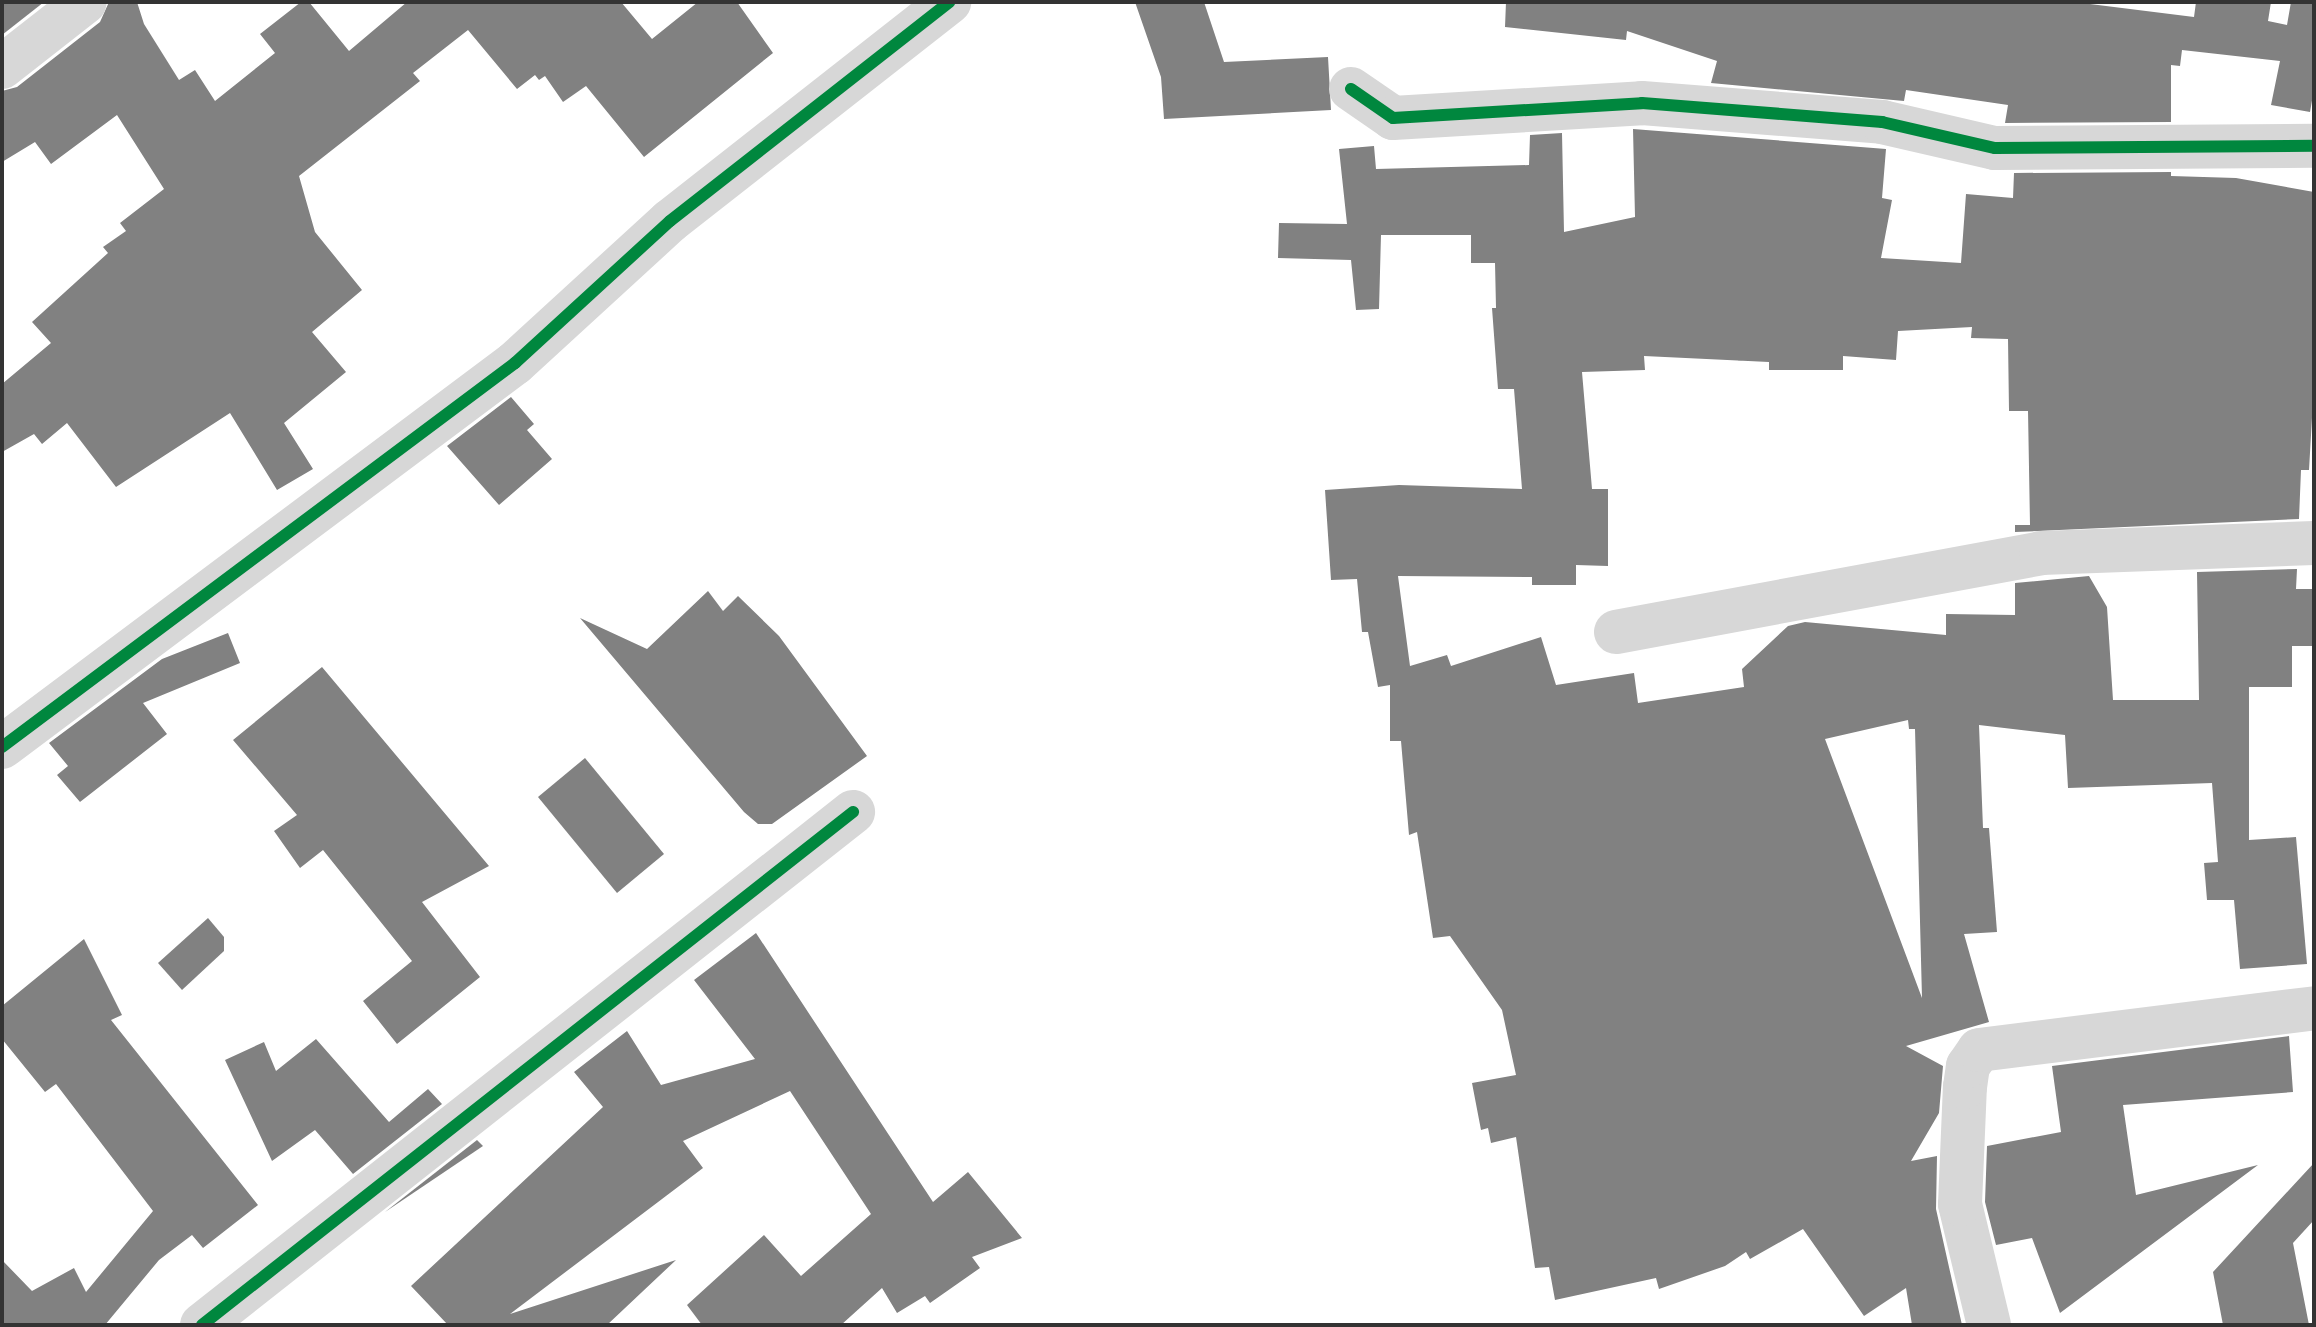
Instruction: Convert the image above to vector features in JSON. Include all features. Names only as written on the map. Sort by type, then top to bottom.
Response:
[{"type":"street","points":[[2,67],[85,2]]},
{"type":"street","points":[[2,747],[515,363],[670,221],[949,2]]},
{"type":"street","points":[[1351,89],[1393,118],[1642,103],[1882,122],[1995,148],[2314,146]]},
{"type":"street","points":[[1616,632],[2041,553],[2314,543]]},
{"type":"street","points":[[202,1325],[853,812]]},
{"type":"street","points":[[1989,1325],[1960,1204],[1965,1087],[1968,1066],[1979,1050],[2314,1008]]},
{"type":"building","points":[[2,2],[44,2],[2,35]]},
{"type":"building","points":[[109,2],[137,2],[144,24],[179,80],[195,70],[215,101],[275,53],[260,34],[301,2],[309,2],[349,51],[407,2],[621,2],[652,39],[698,2],[737,2],[773,53],[644,157],[586,86],[563,102],[545,76],[539,80],[535,75],[517,89],[468,30],[413,73],[420,81],[299,176],[315,232],[362,290],[312,332],[346,372],[284,423],[313,469],[277,490],[230,413],[116,487],[67,423],[42,444],[34,434],[2,452],[2,384],[51,343],[32,322],[108,253],[103,247],[126,231],[120,223],[164,189],[117,115],[51,164],[35,142],[2,162],[2,91],[17,87],[100,22]]},
{"type":"building","points":[[1135,2],[1204,2],[1224,62],[1328,57],[1331,110],[1164,119],[1161,77]]},
{"type":"building","points":[[1506,2],[2074,2],[2194,17],[2196,2],[2271,2],[2268,21],[2287,25],[2291,2],[2314,2],[2314,89],[2310,112],[2271,105],[2280,61],[2182,50],[2180,66],[2171,65],[2171,122],[2005,123],[2008,105],[1906,90],[1904,101],[1711,83],[1717,61],[1627,31],[1626,40],[1505,27]]},
{"type":"building","points":[[1633,129],[1886,149],[1882,198],[1892,200],[1881,258],[1961,263],[1966,194],[2013,198],[2014,173],[2171,172],[2171,176],[2236,178],[2314,192],[2314,383],[2309,470],[2301,470],[2299,519],[2015,532],[2015,525],[2030,525],[2028,411],[2009,411],[2008,339],[1971,338],[1972,327],[1898,331],[1896,360],[1843,356],[1843,370],[1769,370],[1769,362],[1644,356],[1645,370],[1582,372],[1592,489],[1608,489],[1608,566],[1576,565],[1576,585],[1532,585],[1532,577],[1398,576],[1410,666],[1447,655],[1451,666],[1541,637],[1556,685],[1634,673],[1638,703],[1744,687],[1742,669],[1788,626],[1805,622],[1946,635],[1946,614],[2015,615],[2015,583],[2089,576],[2107,607],[2113,700],[2199,700],[2197,572],[2297,569],[2296,589],[2314,589],[2314,646],[2292,646],[2292,687],[2249,687],[2249,840],[2296,837],[2307,964],[2240,969],[2234,900],[2207,900],[2204,863],[2218,862],[2212,783],[2068,788],[2065,735],[1979,725],[1983,828],[1989,828],[1997,932],[1964,934],[1989,1022],[1906,1046],[1943,1066],[1939,1113],[1911,1161],[1937,1156],[1936,1209],[1962,1325],[1912,1325],[1906,1288],[1864,1316],[1803,1229],[1750,1259],[1746,1252],[1725,1266],[1659,1289],[1656,1278],[1555,1300],[1549,1267],[1535,1268],[1516,1137],[1491,1143],[1488,1128],[1481,1130],[1472,1083],[1516,1075],[1502,1010],[1450,936],[1433,938],[1417,832],[1409,835],[1401,741],[1390,741],[1390,685],[1378,687],[1368,632],[1362,632],[1357,579],[1331,580],[1325,490],[1399,485],[1522,489],[1514,389],[1498,389],[1492,308],[1496,308],[1495,263],[1471,263],[1471,235],[1381,235],[1379,309],[1356,310],[1351,260],[1278,258],[1279,223],[1347,224],[1339,149],[1374,146],[1376,169],[1529,165],[1530,135],[1562,133],[1564,232],[1635,217]],"holes":[[[1908,720],[1909,729],[1915,729],[1922,998],[1825,739]]]},
{"type":"building","points":[[511,397],[534,424],[527,430],[552,459],[499,505],[447,446]]},
{"type":"building","points":[[708,591],[723,611],[738,596],[779,636],[867,756],[772,824],[758,824],[744,812],[580,618],[647,649]]},
{"type":"building","points":[[228,633],[240,663],[143,703],[167,734],[80,802],[57,775],[68,766],[49,743],[162,659]]},
{"type":"building","points":[[322,667],[489,866],[422,902],[480,977],[397,1044],[363,1001],[412,961],[323,850],[300,868],[274,831],[297,815],[233,740]]},
{"type":"building","points":[[585,758],[664,854],[617,893],[538,797]]},
{"type":"building","points":[[208,918],[224,937],[224,951],[182,990],[158,963]]},
{"type":"building","points":[[756,933],[933,1202],[968,1172],[1022,1238],[972,1257],[980,1268],[930,1303],[925,1296],[897,1313],[882,1288],[841,1325],[702,1325],[687,1305],[764,1235],[801,1276],[871,1214],[790,1091],[683,1141],[703,1168],[510,1314],[676,1260],[607,1325],[448,1325],[411,1286],[603,1107],[574,1072],[627,1031],[661,1085],[755,1059],[694,980]]},
{"type":"building","points":[[84,939],[122,1015],[111,1020],[258,1205],[203,1248],[192,1235],[159,1260],[105,1325],[2,1325],[2,1260],[32,1291],[74,1268],[86,1292],[153,1211],[56,1084],[45,1092],[2,1039],[2,1006]]},
{"type":"building","points":[[2289,1036],[2293,1092],[2123,1105],[2136,1195],[2258,1165],[2060,1313],[2032,1238],[1996,1245],[1985,1202],[1987,1146],[2061,1132],[2052,1066]]},
{"type":"building","points":[[316,1039],[389,1122],[428,1089],[442,1104],[353,1174],[315,1130],[272,1161],[225,1060],[264,1042],[276,1071]]},
{"type":"building","points":[[477,1140],[483,1146],[385,1212]]},
{"type":"building","points":[[2314,1163],[2314,1220],[2293,1243],[2309,1325],[2223,1325],[2213,1272]]},
{"type":"cycle path","points":[[2,747],[515,363],[670,221],[949,2]]},
{"type":"cycle path","points":[[1351,89],[1393,118],[1642,103],[1882,122],[1995,148],[2314,146]]},
{"type":"cycle path","points":[[202,1325],[853,812]]}]
